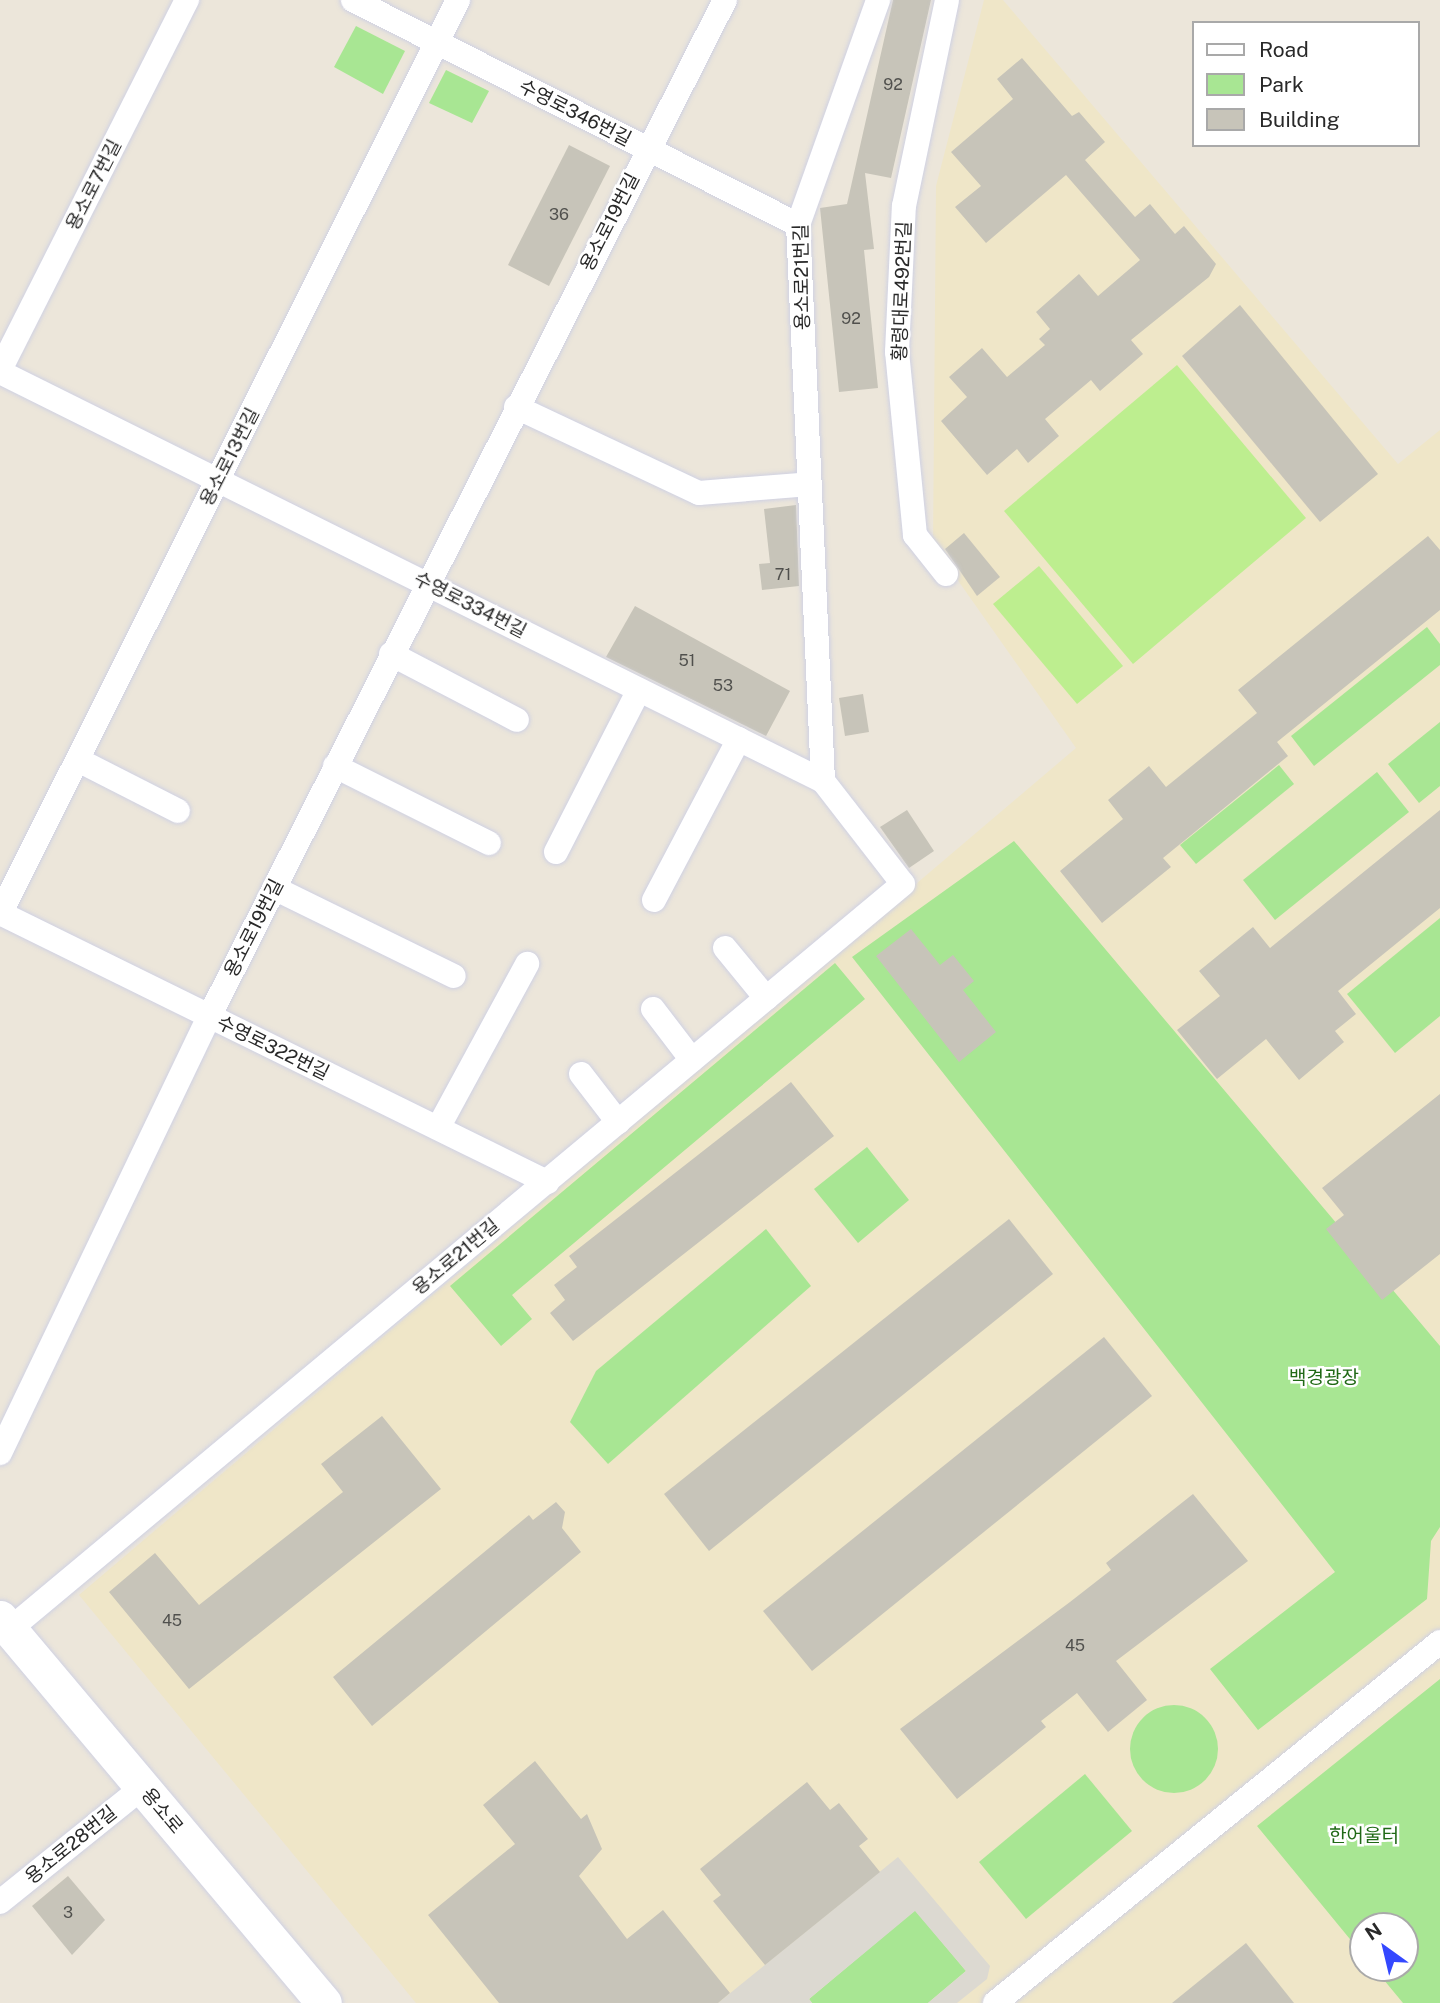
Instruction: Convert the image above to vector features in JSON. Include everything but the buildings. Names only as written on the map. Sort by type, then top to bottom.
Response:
[{"type":"main road","name":"용소로","points":[[5,1624],[324,2003]]},
{"type":"street","name":"용소로7번길","points":[[0,371],[187,0]]},
{"type":"street","name":"수영로346번길","points":[[353,0],[798,225]]},
{"type":"street","name":"용소로13번길","points":[[0,913],[458,0]]},
{"type":"street","name":"용소로19번길","points":[[0,1452],[209,1017],[426,583],[725,0]]},
{"type":"street","name":"용소로21번길","points":[[823,781],[798,225],[878,0]]},
{"type":"street","name":"황령대로492번길","points":[[946,574],[915,535],[897,352],[904,206],[947,0]]},
{"type":"street","name":"수영로334번길","points":[[0,371],[220,477],[823,781],[902,884]]},
{"type":"street","points":[[516,407],[699,493],[810,484]]},
{"type":"street","points":[[391,654],[517,720]]},
{"type":"street","points":[[556,852],[639,690]]},
{"type":"street","points":[[654,900],[740,739]]},
{"type":"street","points":[[78,760],[178,811]]},
{"type":"street","points":[[335,766],[489,843]]},
{"type":"street","name":"용소로21번길","points":[[5,1624],[547,1182],[902,884]]},
{"type":"street","points":[[274,888],[454,976]]},
{"type":"street","name":"수영로322번길","points":[[0,913],[547,1182]]},
{"type":"street","points":[[725,948],[766,998]]},
{"type":"street","points":[[438,1128],[527,964]]},
{"type":"street","points":[[653,1009],[692,1060]]},
{"type":"street","points":[[581,1074],[618,1122]]},
{"type":"street","points":[[995,2003],[1440,1642]]},
{"type":"street","name":"용소로28번길","points":[[0,1902],[142,1788]]},
{"type":"shaded area","points":[[984,0],[1003,0],[1398,464],[1440,430],[1440,2003],[416,2003],[79,1595],[1076,748],[933,545],[936,186]]},
{"type":"shaded area","points":[[898,1857],[990,1966],[987,1979],[957,2003],[928,2003],[966,1971],[915,1911],[809,1999],[812,2003],[718,2003]]},
{"type":"green space","points":[[356,26],[405,51],[383,94],[334,67]]},
{"type":"green space","points":[[446,70],[489,91],[472,123],[429,103]]},
{"type":"green space","points":[[1177,365],[1306,518],[1133,664],[1004,511]]},
{"type":"green space","points":[[1039,566],[1123,666],[1077,704],[993,604]]},
{"type":"green space","points":[[1427,627],[1440,644],[1440,665],[1314,766],[1291,736]]},
{"type":"green space","points":[[1440,722],[1440,786],[1419,803],[1388,764]]},
{"type":"green space","points":[[1279,765],[1294,784],[1196,864],[1180,845]]},
{"type":"green space","points":[[1377,772],[1409,812],[1275,920],[1243,880]]},
{"type":"green space","name":"백경광장","points":[[1014,841],[1440,1346],[1440,1527],[1431,1541],[1427,1599],[1258,1730],[1210,1669],[1335,1572],[852,957]]},
{"type":"green space","points":[[1440,918],[1440,1016],[1395,1053],[1347,994]]},
{"type":"green space","points":[[835,963],[865,999],[512,1295],[532,1319],[501,1346],[450,1286]]},
{"type":"green space","points":[[867,1147],[909,1200],[858,1243],[814,1189]]},
{"type":"green space","points":[[766,1229],[811,1286],[608,1464],[570,1422],[596,1371]]},
{"type":"green space","name":"한어울터","points":[[1440,1679],[1440,2003],[1403,2003],[1386,1982],[1419,1982],[1419,1912],[1349,1912],[1349,1938],[1257,1826]]},
{"type":"green space","points":[[1174,1705],[1191,1709],[1205,1718],[1214,1732],[1218,1749],[1214,1766],[1205,1780],[1191,1789],[1174,1793],[1157,1789],[1143,1780],[1134,1766],[1130,1749],[1134,1732],[1143,1718],[1157,1709]]},
{"type":"green space","points":[[1085,1774],[1132,1831],[1026,1919],[979,1862]]},
{"type":"green space","points":[[915,1910],[966,1971],[928,2003],[812,2003],[809,1999]]}]
